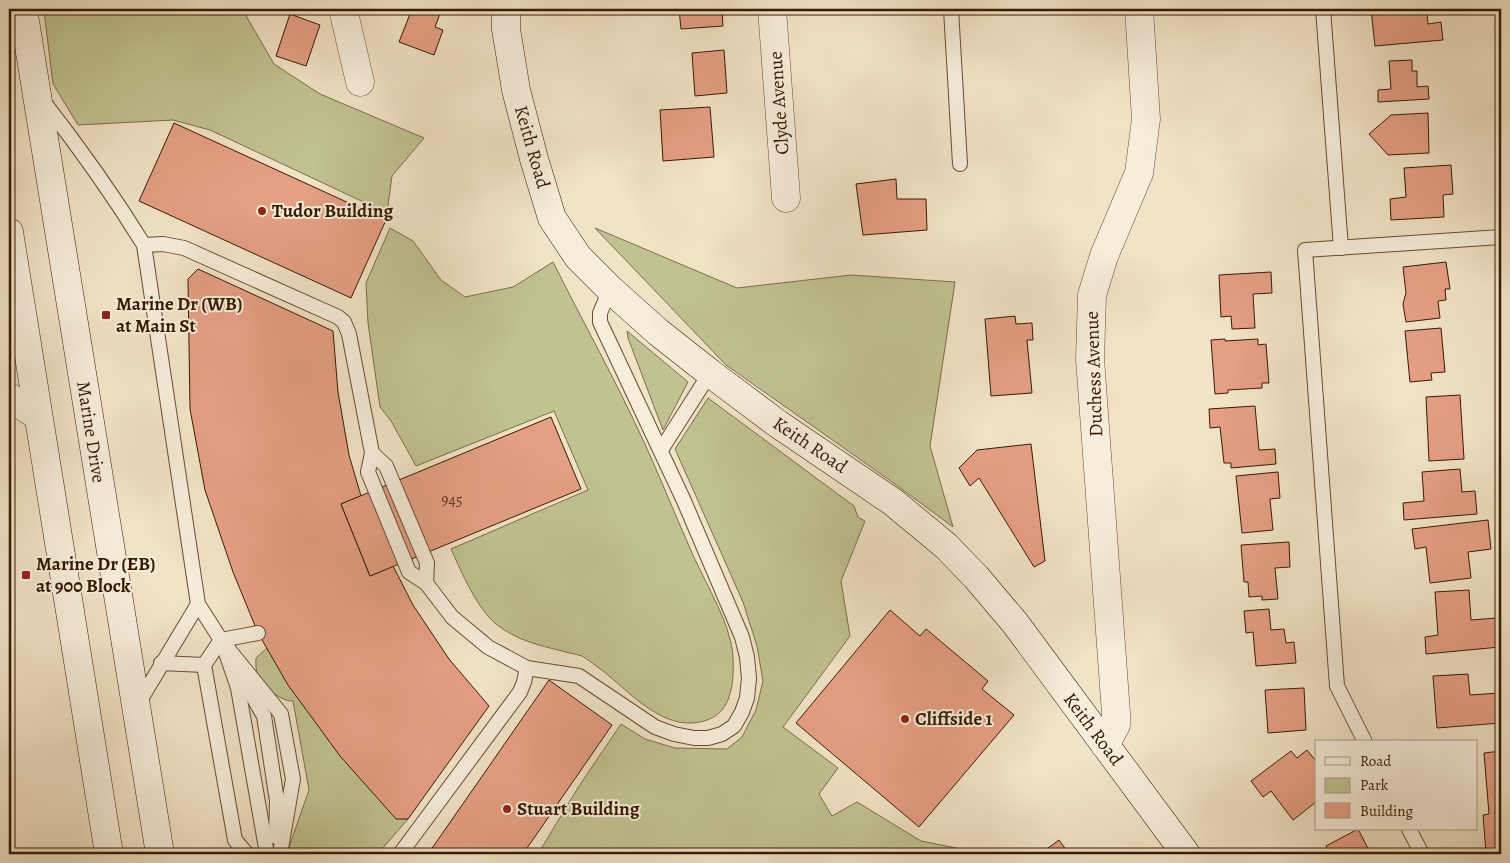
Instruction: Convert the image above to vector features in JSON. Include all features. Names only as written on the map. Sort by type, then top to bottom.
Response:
[{"type":"street","name":"Marine Drive","points":[[23,9],[160,854]]},
{"type":"street","points":[[343,9],[360,82]]},
{"type":"street","name":"Keith Road","points":[[506,9],[506,29],[516,90],[534,159],[552,218],[578,257],[658,332],[710,373],[778,424],[893,502],[946,546],[976,577],[1015,623],[1186,854]]},
{"type":"street","name":"Clyde Avenue","points":[[772,9],[786,198]]},
{"type":"street","name":"Duchess Avenue","points":[[1105,746],[1116,725],[1116,713],[1090,359],[1092,296],[1104,256],[1139,173],[1146,119],[1139,9]]},
{"type":"street","points":[[9,232],[14,307],[38,416],[108,854]]},
{"type":"street","points":[[9,397],[38,416]]},
{"type":"lane","points":[[951,9],[960,164]]},
{"type":"lane","points":[[1323,9],[1341,248]]},
{"type":"lane","points":[[36,91],[77,144],[120,206],[144,245],[198,604],[222,640],[264,716],[277,802],[275,854]]},
{"type":"lane","points":[[1364,740],[1337,686],[1305,250],[1501,237]]},
{"type":"lane","points":[[144,245],[163,244],[184,248],[344,322],[349,334],[372,453],[368,472],[409,572],[426,583],[452,617],[488,647],[526,668],[579,676],[655,727],[674,734],[694,738],[708,738],[722,734],[734,726],[742,712],[747,698],[749,678],[747,657],[742,637],[661,450],[600,322],[600,314],[610,289]]},
{"type":"lane","points":[[661,450],[710,373]]},
{"type":"lane","points":[[372,453],[386,466],[427,562],[426,583]]},
{"type":"lane","points":[[136,707],[198,604]]},
{"type":"lane","points":[[247,854],[235,840],[204,665],[222,640],[258,633]]},
{"type":"lane","points":[[222,640],[238,688],[267,854]]},
{"type":"lane","points":[[222,640],[281,714],[293,779],[280,854]]},
{"type":"lane","points":[[161,663],[204,665]]},
{"type":"lane","points":[[400,854],[520,692],[526,668]]},
{"type":"lane","points":[[1410,830],[1422,854]]},
{"type":"green space","points":[[45,9],[242,9],[274,64],[320,94],[424,138],[392,176],[387,213],[210,130],[173,120],[78,125],[53,84]]},
{"type":"green space","points":[[390,228],[413,241],[441,280],[465,297],[513,287],[553,262],[633,419],[727,628],[732,650],[733,679],[727,702],[718,714],[707,720],[691,723],[676,721],[662,716],[635,699],[611,677],[584,657],[519,638],[496,624],[482,608],[470,589],[451,549],[588,490],[554,411],[416,466],[391,421],[380,407],[368,323],[366,283]]},
{"type":"green space","points":[[595,228],[737,288],[851,275],[955,282],[930,446],[953,527],[726,365]]},
{"type":"green space","points":[[627,331],[688,382],[663,430],[628,338]]},
{"type":"green space","points":[[708,398],[854,506],[858,517],[865,521],[841,581],[850,636],[783,727],[838,768],[819,794],[832,816],[857,802],[921,841],[971,851],[971,854],[538,854],[579,786],[621,724],[645,739],[675,748],[727,749],[742,737],[756,710],[763,681],[757,646],[743,602],[675,449]]},
{"type":"green space","points":[[267,648],[408,819],[382,849],[375,854],[289,854],[289,847],[309,790],[293,701],[285,700],[267,689],[260,681],[256,671],[256,658]]},
{"type":"building","points":[[412,9],[436,9],[441,11],[435,27],[443,30],[434,55],[399,42]]},
{"type":"building","points":[[679,9],[722,9],[723,26],[681,29]]},
{"type":"building","points":[[1371,9],[1441,9],[1442,13],[1427,14],[1428,24],[1441,22],[1443,40],[1375,46]]},
{"type":"building","points":[[290,14],[320,25],[306,66],[276,56]]},
{"type":"building","points":[[724,50],[727,93],[695,96],[692,53]]},
{"type":"building","points":[[1412,60],[1412,71],[1417,71],[1417,87],[1428,86],[1429,99],[1378,102],[1378,90],[1391,89],[1389,61]]},
{"type":"building","points":[[710,107],[714,157],[663,161],[660,110]]},
{"type":"building","points":[[1428,113],[1429,153],[1388,155],[1369,134],[1391,115]]},
{"type":"building","name":"Tudor Building","points":[[174,123],[386,220],[351,298],[139,201]]},
{"type":"building","points":[[1451,165],[1453,194],[1443,195],[1444,217],[1391,220],[1390,199],[1406,197],[1404,168]]},
{"type":"building","points":[[896,179],[897,199],[926,199],[927,230],[863,235],[856,184]]},
{"type":"building","points":[[1446,262],[1450,289],[1445,289],[1446,300],[1438,301],[1440,318],[1406,322],[1403,304],[1406,293],[1403,267]]},
{"type":"building","points":[[198,269],[333,331],[338,392],[349,455],[361,496],[341,504],[370,576],[393,566],[413,605],[449,659],[489,706],[408,819],[396,819],[340,756],[288,685],[258,633],[233,572],[205,490],[190,409],[188,279]]},
{"type":"building","points":[[1271,272],[1272,293],[1253,294],[1255,328],[1232,329],[1231,316],[1221,317],[1219,275]]},
{"type":"building","points":[[1015,316],[1016,324],[1032,323],[1033,340],[1027,340],[1032,393],[991,396],[985,319]]},
{"type":"building","points":[[1441,328],[1445,372],[1431,373],[1432,380],[1410,382],[1405,331]]},
{"type":"building","points":[[1225,339],[1225,341],[1258,339],[1258,345],[1266,344],[1269,383],[1262,383],[1262,388],[1228,390],[1228,393],[1215,394],[1211,340]]},
{"type":"building","points":[[1460,395],[1464,459],[1429,461],[1426,397]]},
{"type":"building","points":[[1255,406],[1259,450],[1275,449],[1276,464],[1231,468],[1231,463],[1224,463],[1220,427],[1210,428],[1209,409]]},
{"type":"building","points":[[551,417],[581,489],[370,576],[341,504]]},
{"type":"building","points":[[1031,444],[1045,561],[1034,567],[979,478],[970,486],[959,468],[977,450]]},
{"type":"building","points":[[1460,469],[1462,492],[1475,491],[1477,514],[1404,520],[1403,503],[1424,501],[1422,472]]},
{"type":"building","points":[[1278,472],[1280,498],[1270,499],[1273,530],[1242,533],[1236,476]]},
{"type":"building","points":[[1488,520],[1491,549],[1468,552],[1471,578],[1430,583],[1426,547],[1415,549],[1412,529]]},
{"type":"building","points":[[1289,542],[1290,567],[1275,568],[1278,599],[1262,600],[1262,596],[1249,597],[1248,582],[1244,582],[1241,545]]},
{"type":"building","points":[[1469,590],[1471,620],[1497,618],[1500,647],[1426,654],[1425,637],[1438,635],[1435,592]]},
{"type":"building","points":[[1269,609],[1271,630],[1284,629],[1286,643],[1294,642],[1296,663],[1256,666],[1253,632],[1246,633],[1244,611]]},
{"type":"building","name":"Cliffside 1","points":[[890,610],[920,636],[926,629],[988,681],[982,689],[1014,715],[919,827],[796,723]]},
{"type":"building","points":[[1468,674],[1470,695],[1499,693],[1501,723],[1437,728],[1433,676]]},
{"type":"building","name":"Stuart Building","points":[[549,680],[612,725],[523,854],[428,854]]},
{"type":"building","points":[[1304,688],[1306,730],[1268,733],[1265,690]]},
{"type":"building","points":[[1307,750],[1315,760],[1315,803],[1293,820],[1271,791],[1263,797],[1251,781],[1291,751],[1297,758]]},
{"type":"building","points":[[1501,751],[1501,852],[1486,853],[1483,815],[1489,814],[1484,753]]},
{"type":"building","points":[[1359,830],[1371,854],[1330,854],[1326,846]]},
{"type":"building","points":[[1059,840],[1069,854],[1040,854]]},
{"type":"place","name":"Tudor Building","points":[[262,211]]},
{"type":"place","name":"Marine Dr (WB) at Main St","points":[[106,315]]},
{"type":"place","name":"Marine Dr (EB) at 900 Block","points":[[26,575]]},
{"type":"place","name":"Cliffside 1","points":[[905,719]]},
{"type":"place","name":"Stuart Building","points":[[507,809]]}]
